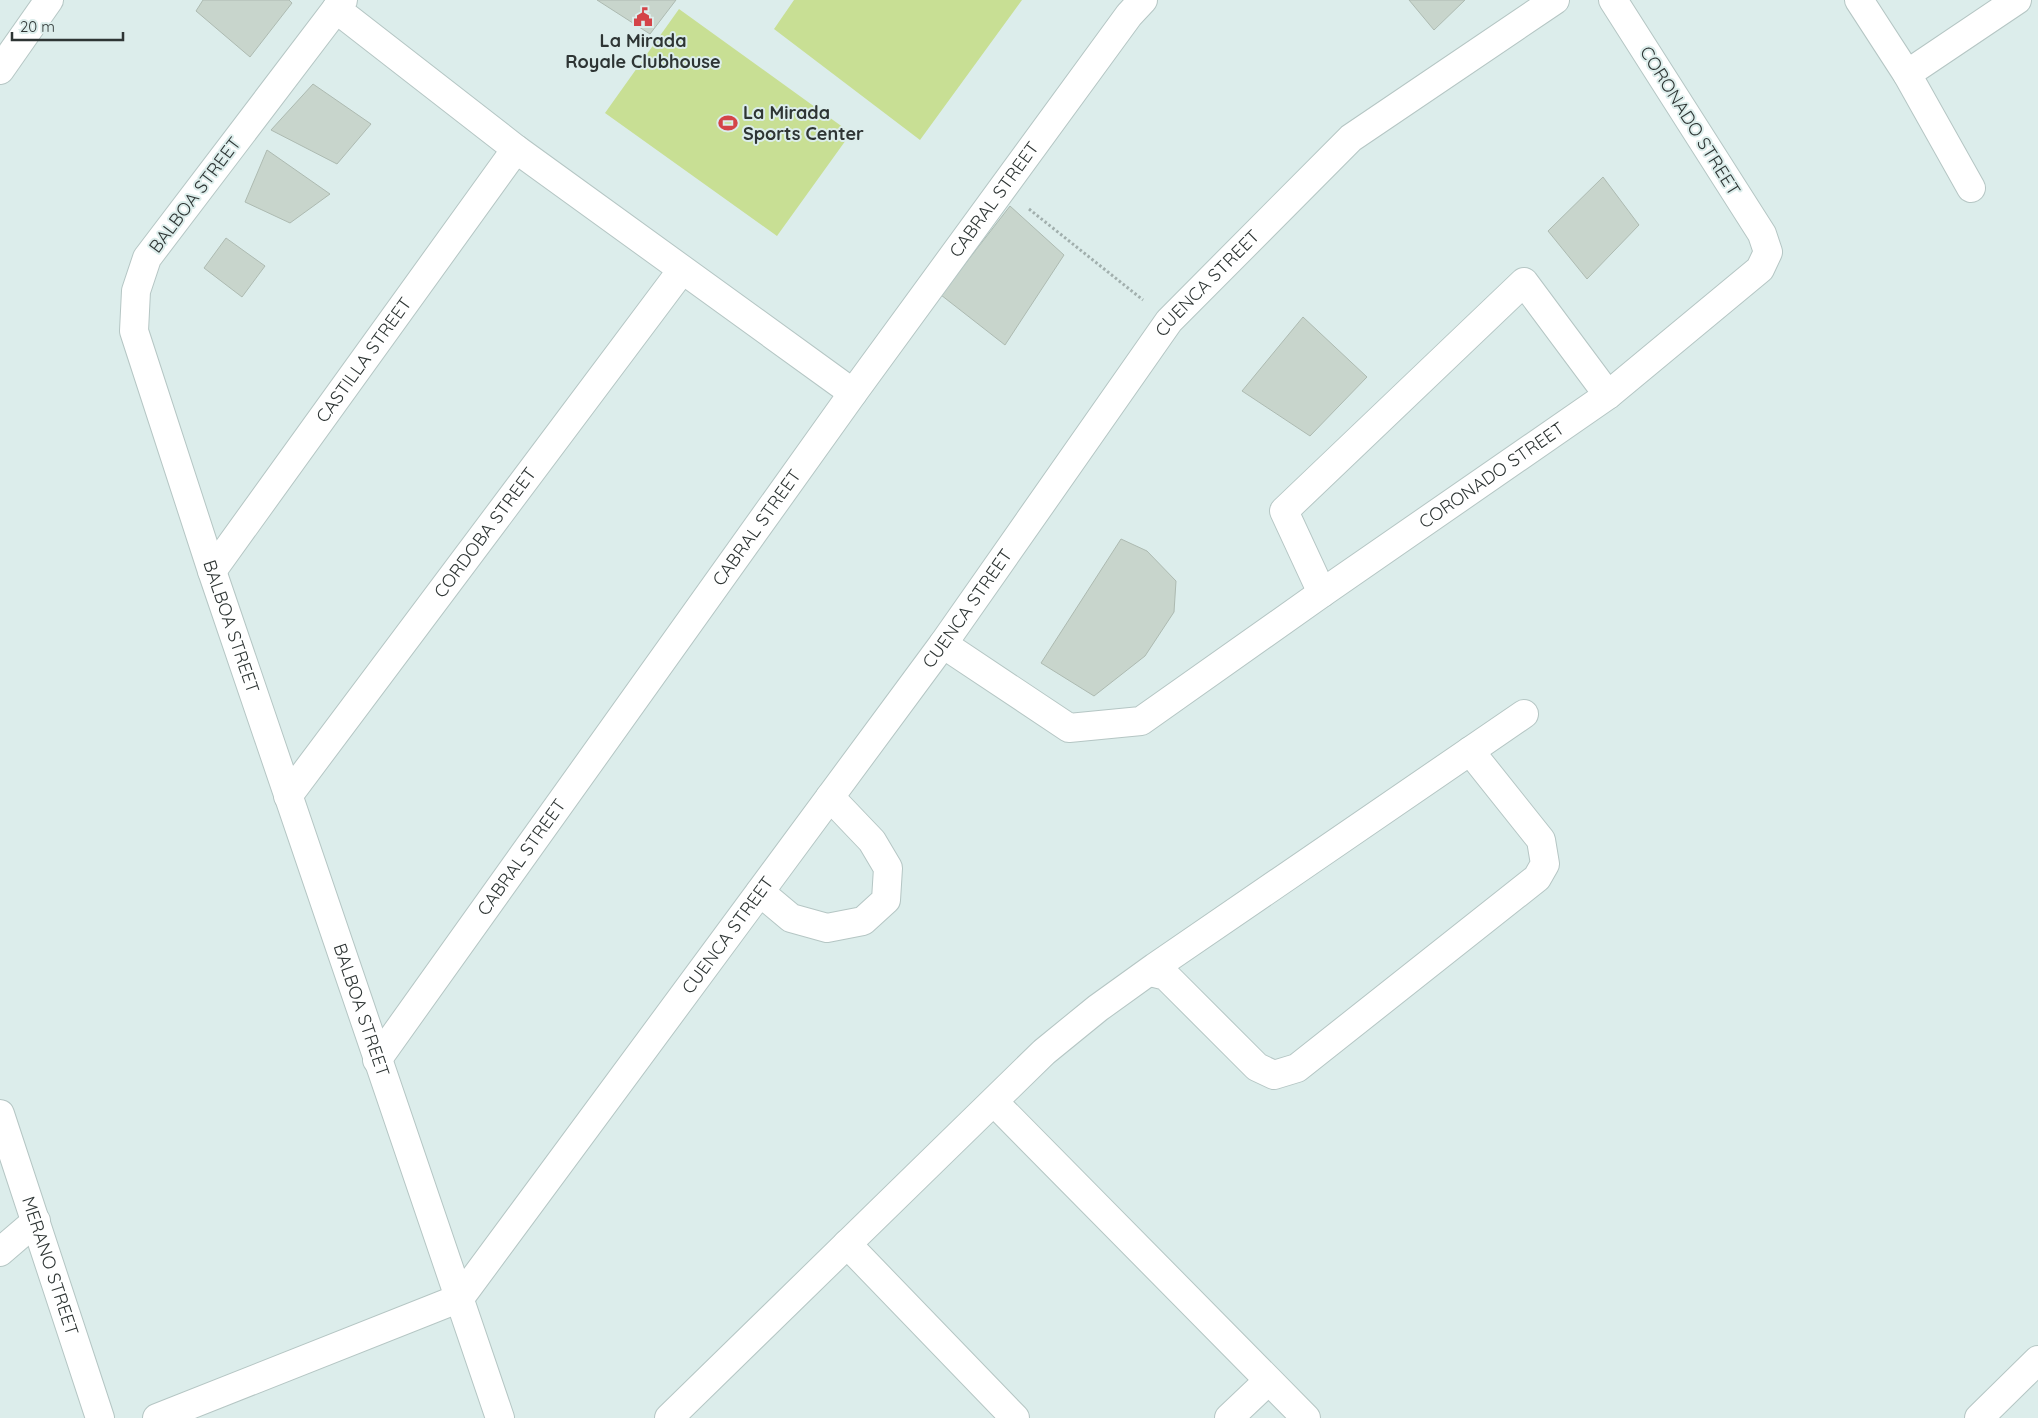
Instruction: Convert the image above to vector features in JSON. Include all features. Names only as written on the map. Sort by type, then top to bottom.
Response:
[{"type":"street","points":[[0,70],[49,0]]},
{"type":"street","name":"CUENCA STREET","points":[[460,1298],[943,644],[1170,321],[1352,138],[1555,0]]},
{"type":"street","name":"CORONADO STREET","points":[[943,644],[1069,728],[1142,721],[1322,593],[1608,396],[1760,268],[1768,252],[1762,234],[1613,0]]},
{"type":"street","points":[[1859,0],[1907,74],[1971,188]]},
{"type":"street","points":[[1907,74],[2017,0]]},
{"type":"street","points":[[339,5],[516,148],[853,393]]},
{"type":"street","name":"BALBOA STREET","points":[[339,5],[147,258],[136,291],[134,331],[212,571],[500,1418]]},
{"type":"street","name":"CABRAL STREET","points":[[377,1060],[853,393],[1003,189],[1127,5]]},
{"type":"street","name":"CASTILLA STREET","points":[[212,571],[516,148]]},
{"type":"street","name":"CORDOBA STREET","points":[[288,796],[682,270]]},
{"type":"street","points":[[1322,593],[1284,512],[1524,282],[1608,396]]},
{"type":"street","points":[[682,1414],[847,1244],[1044,1052],[1098,1008],[1524,714]]},
{"type":"street","points":[[1150,972],[1166,976],[1257,1067],[1274,1075],[1297,1068],[1537,878],[1545,864],[1541,840],[1470,751]]},
{"type":"street","points":[[760,892],[791,918],[827,928],[864,922],[886,900],[888,868],[872,842],[830,797]]},
{"type":"street","points":[[994,1102],[1306,1418]]},
{"type":"street","name":"MERANO STREET","points":[[0,1114],[36,1221],[92,1414]]},
{"type":"street","points":[[0,1252],[36,1221]]},
{"type":"street","points":[[847,1244],[1016,1418]]},
{"type":"street","points":[[157,1418],[460,1298]]},
{"type":"street","points":[[1979,1418],[2038,1360]]},
{"type":"street","points":[[1229,1418],[1268,1381]]},
{"type":"path","points":[[1003,189],[1170,321]]},
{"type":"green space","points":[[794,0],[1022,0],[920,140],[774,29]]},
{"type":"green space","name":"La Mirada Sports Center","points":[[679,9],[851,133],[777,236],[605,113]]},
{"type":"building","points":[[203,0],[289,0],[292,3],[250,57],[196,11]]},
{"type":"building","name":"La Mirada Royale Clubhouse","points":[[597,0],[676,0],[650,34]]},
{"type":"building","points":[[1409,0],[1465,0],[1434,30]]},
{"type":"building","points":[[313,84],[371,124],[337,164],[271,130]]},
{"type":"building","points":[[267,150],[330,194],[290,223],[245,202]]},
{"type":"building","points":[[1603,177],[1639,225],[1587,279],[1548,231]]},
{"type":"building","points":[[1010,206],[1064,255],[1005,345],[941,295]]},
{"type":"building","points":[[226,238],[265,266],[242,297],[204,268]]},
{"type":"building","points":[[1303,317],[1367,377],[1310,436],[1242,391]]},
{"type":"building","points":[[1121,539],[1147,551],[1176,581],[1174,612],[1145,656],[1094,696],[1041,663]]},
{"type":"place","name":"La Mirada Royale Clubhouse","points":[[643,17]]},
{"type":"place","name":"La Mirada Sports Center","points":[[728,123]]}]
